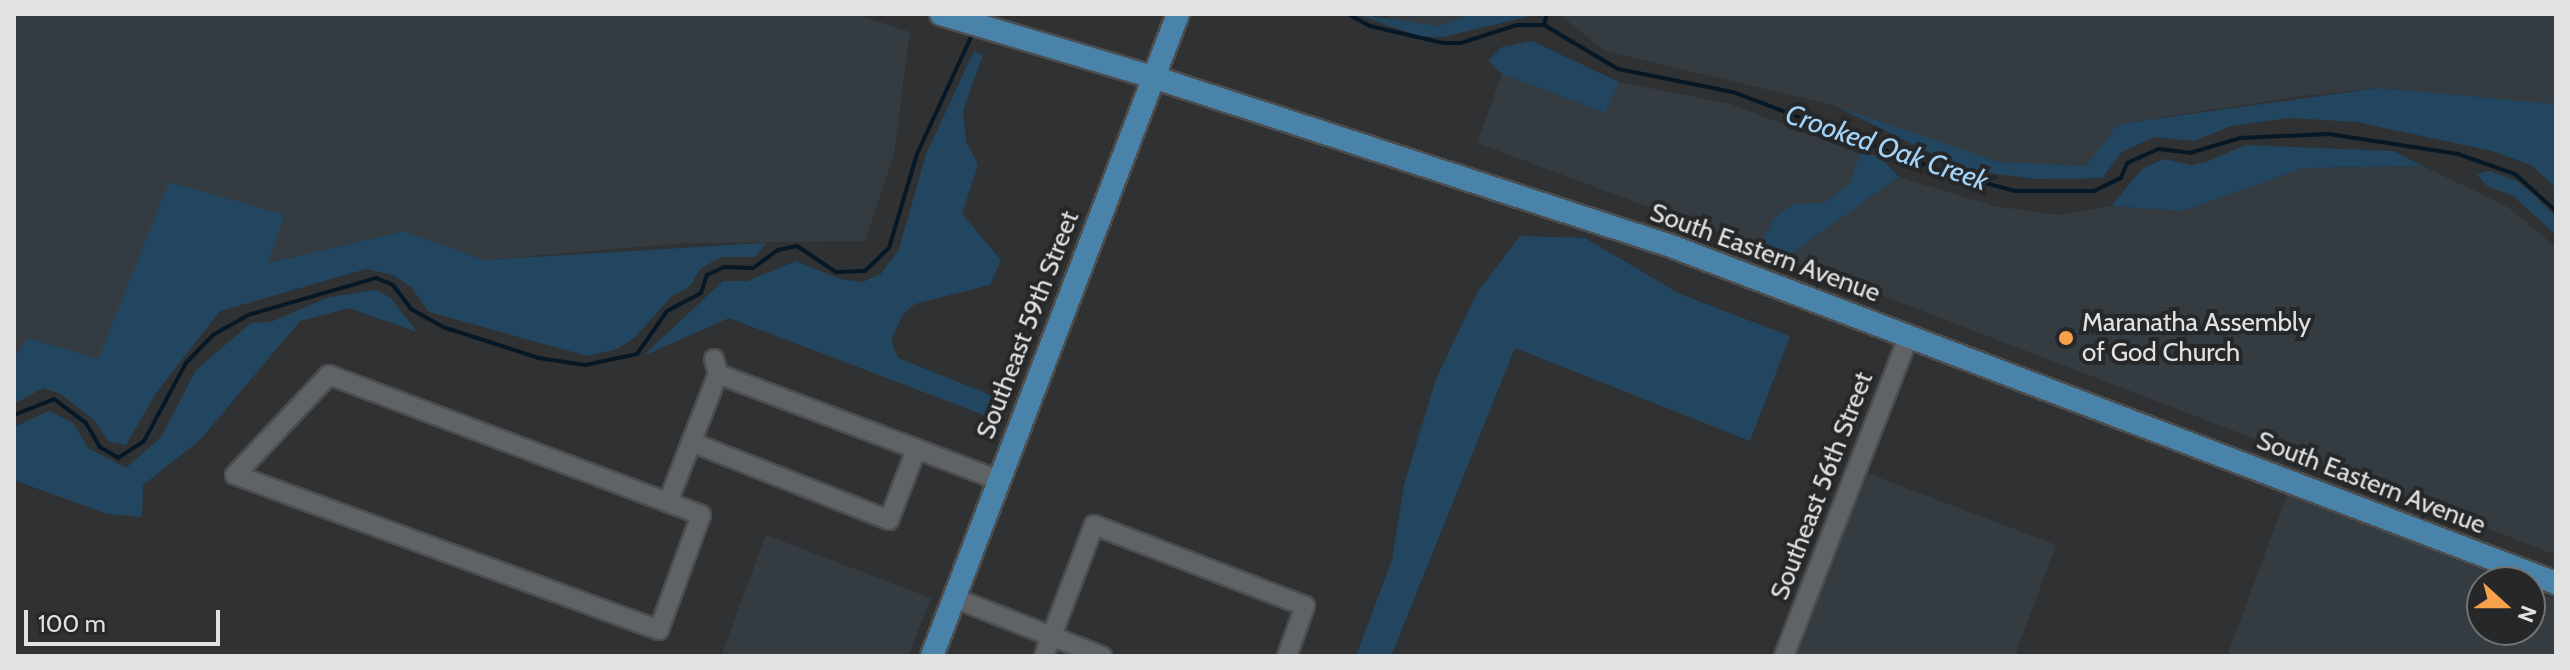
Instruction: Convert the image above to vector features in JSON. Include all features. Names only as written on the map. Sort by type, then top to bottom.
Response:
[{"type":"main road","name":"South Eastern Avenue","points":[[941,14],[1153,77],[1671,246],[2556,583]]},
{"type":"main road","name":"Southeast 59th Street","points":[[932,656],[1178,14]]},
{"type":"street","name":"Southeast 56th Street","points":[[1784,656],[1909,335]]},
{"type":"street","points":[[668,502],[716,366],[916,450],[999,480]]},
{"type":"street","points":[[329,375],[668,502],[701,515],[659,630],[235,475],[329,375]]},
{"type":"street","points":[[691,442],[889,520],[916,450]]},
{"type":"street","points":[[1044,656],[1094,525],[1305,606],[1287,656]]},
{"type":"street","points":[[954,598],[1102,656]]},
{"type":"shaded area","points":[[14,14],[856,14],[910,32],[894,154],[865,241],[688,243],[484,260],[404,231],[267,263],[285,215],[97,360],[29,338],[14,359]]},
{"type":"shaded area","points":[[1356,14],[1439,26],[1470,14],[1538,14],[1443,37],[1418,36]]},
{"type":"shaded area","points":[[1384,14],[1470,14],[1439,26],[1393,20]]},
{"type":"shaded area","points":[[2556,14],[2556,104],[2379,88],[2302,96],[2118,124],[2086,166],[1999,162],[1833,105],[1605,51],[1561,16]]},
{"type":"shaded area","points":[[1532,41],[1619,82],[1605,113],[1502,74],[1488,61],[1502,47]]},
{"type":"shaded area","points":[[974,51],[983,55],[963,110],[966,141],[978,165],[962,214],[1001,260],[990,285],[915,304],[903,314],[891,340],[898,358],[1001,399],[997,420],[729,318],[643,356],[723,281],[747,281],[796,261],[840,279],[863,282],[881,274],[899,249],[926,154]]},
{"type":"shaded area","points":[[1502,74],[1604,113],[1619,82],[1731,104],[1860,154],[1850,183],[1824,203],[1791,204],[1775,217],[1758,248],[1477,143]]},
{"type":"shaded area","points":[[2379,88],[2556,104],[2556,188],[2531,165],[2492,151],[2357,122],[2290,118],[2231,126],[2194,141],[2154,137],[2122,152],[2102,178],[2037,179],[1965,170],[1833,105],[1999,162],[2086,166],[2118,124]]},
{"type":"shaded area","points":[[2246,145],[2393,151],[2423,166],[2303,168],[2183,211],[2111,206],[2142,169],[2164,159],[2191,165]]},
{"type":"shaded area","points":[[1860,154],[1879,156],[1899,177],[1785,258],[1758,248],[1775,217],[1792,204],[1824,203],[1850,183]]},
{"type":"shaded area","points":[[2423,166],[2508,207],[2556,247],[2556,555],[1785,258],[1899,177],[1994,206],[2059,215],[2111,206],[2183,211],[2303,168]]},
{"type":"shaded area","points":[[2490,171],[2517,181],[2536,197],[2556,218],[2556,235],[2513,196],[2487,186],[2476,174]]},
{"type":"shaded area","points":[[169,182],[285,215],[268,263],[404,231],[484,260],[766,243],[755,257],[722,257],[701,268],[690,286],[671,297],[635,337],[617,349],[587,356],[429,312],[412,288],[393,275],[366,269],[220,311],[156,393],[126,445],[109,442],[95,421],[61,394],[43,388],[14,404],[14,359],[28,338],[98,359]]},
{"type":"shaded area","points":[[1520,236],[1585,238],[1680,294],[1790,336],[1750,441],[1515,348],[1391,656],[1356,656],[1392,560],[1404,485],[1436,379],[1478,291]]},
{"type":"shaded area","points":[[376,290],[391,298],[417,332],[349,308],[300,321],[200,440],[143,485],[142,517],[107,514],[14,480],[14,427],[49,411],[73,423],[88,448],[126,468],[161,437],[196,370],[251,323],[271,322],[329,297]]},
{"type":"shaded area","points":[[1867,473],[2056,545],[2015,656],[1795,656]]},
{"type":"shaded area","points":[[2288,492],[2471,566],[2466,566],[2466,646],[2546,646],[2546,596],[2556,600],[2556,656],[2227,656]]},
{"type":"shaded area","points":[[766,535],[931,598],[908,656],[721,656]]},
{"type":"waterway","name":"Crooked Oak Creek","points":[[1348,14],[1370,26],[1443,43],[1461,43],[1517,25],[1544,25],[1618,69],[1733,92],[1944,172],[2015,191],[2094,191],[2121,178],[2127,163],[2159,149],[2190,153],[2240,138],[2329,134],[2458,154],[2515,174],[2556,211]]},
{"type":"waterway","points":[[1544,25],[1547,14]]},
{"type":"waterway","points":[[14,415],[54,399],[86,423],[100,447],[118,458],[144,441],[186,363],[213,335],[248,315],[376,278],[393,285],[411,309],[443,327],[539,358],[585,365],[637,354],[667,311],[701,293],[707,275],[724,267],[753,268],[778,250],[797,246],[836,272],[865,271],[889,248],[917,154],[973,33]]},
{"type":"place","name":"Maranatha Assembly of God Church","points":[[2066,338]]}]
